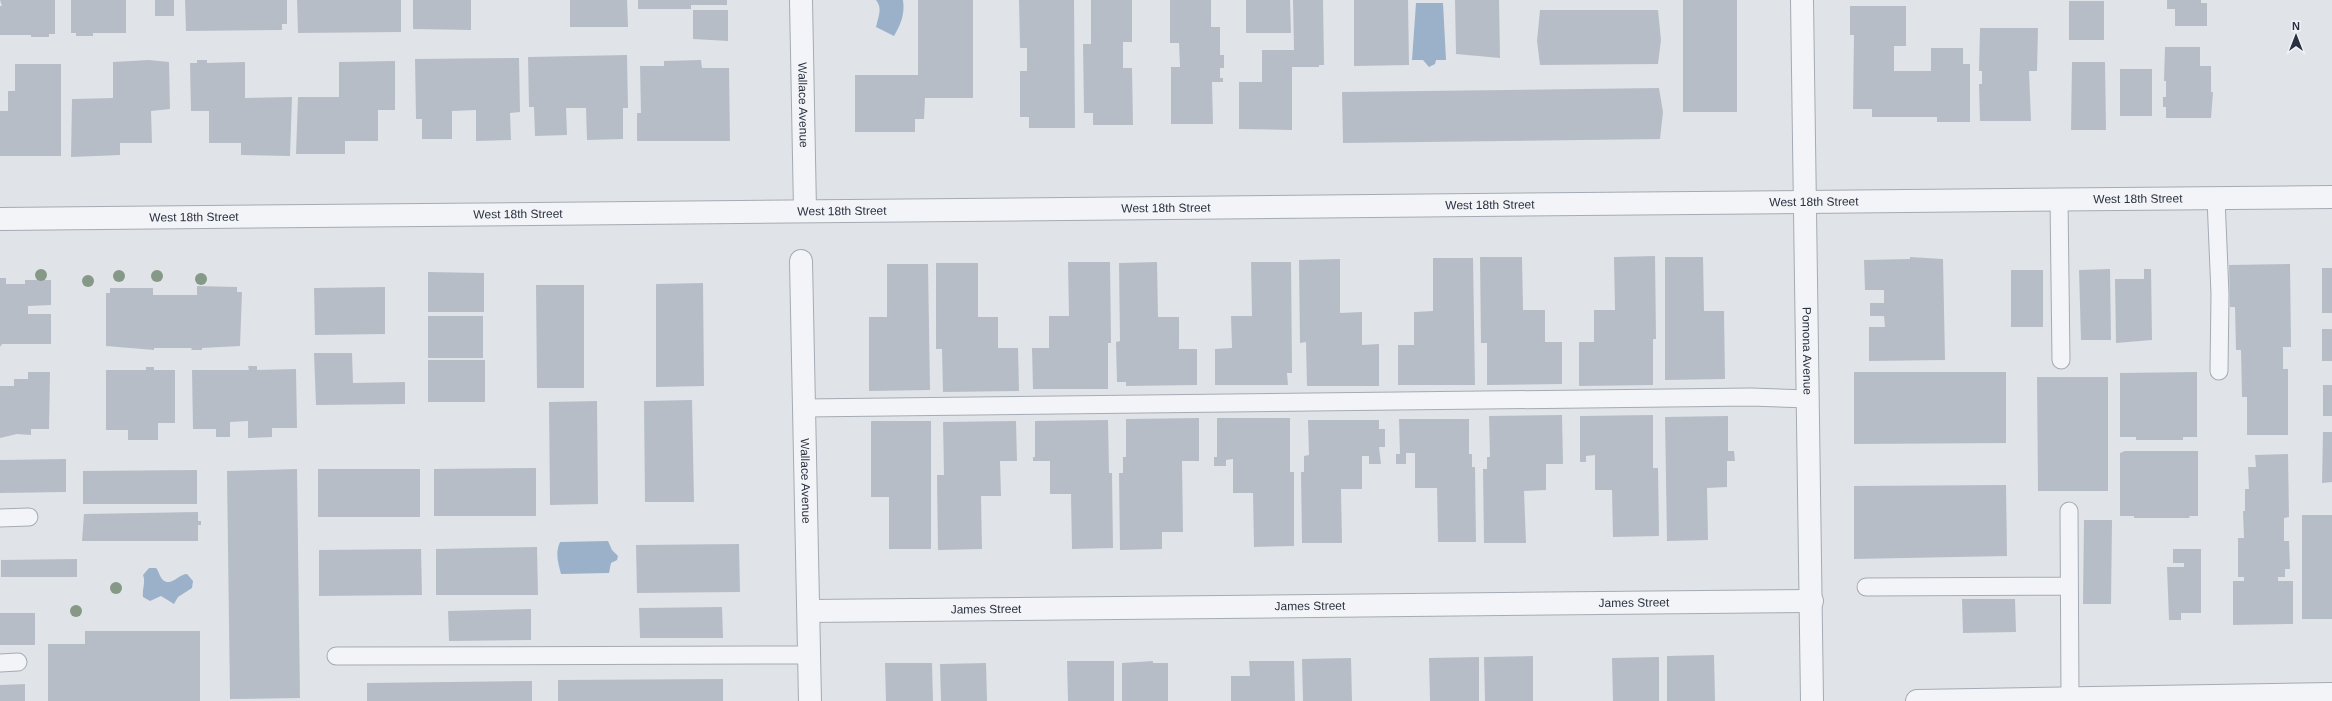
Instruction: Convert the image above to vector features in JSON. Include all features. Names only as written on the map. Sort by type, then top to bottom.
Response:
[{"type":"street","name":"Wallace Avenue","points":[[801,0],[805,210]]},
{"type":"street","name":"Pomona Avenue","points":[[1802,0],[1812,601],[1812,701]]},
{"type":"street","name":"West 18th Street","points":[[0,219],[805,210],[1805,203],[2332,197]]},
{"type":"street","name":"Wallace Avenue","points":[[801,260],[810,701]]},
{"type":"street","name":"James Street","points":[[809,610],[1812,601]]},
{"type":"street","points":[[1917,701],[2070,699],[2133,700],[2332,694]]},
{"type":"lane","points":[[2216,198],[2220,294],[2219,371]]},
{"type":"lane","points":[[2059,200],[2061,360]]},
{"type":"lane","points":[[804,408],[1751,397],[1808,399]]},
{"type":"lane","points":[[2069,511],[2070,699]]},
{"type":"lane","points":[[0,518],[29,517]]},
{"type":"lane","points":[[1866,587],[2069,586]]},
{"type":"lane","points":[[336,656],[809,655]]},
{"type":"lane","points":[[0,663],[18,662]]},
{"type":"water","points":[[876,0],[903,0],[902,19],[894,36],[876,27],[880,10]]},
{"type":"water","points":[[1416,3],[1443,3],[1446,60],[1436,60],[1435,64],[1429,67],[1423,60],[1412,60]]},
{"type":"water","points":[[608,541],[612,550],[618,556],[617,560],[611,563],[609,573],[561,574],[557,554],[560,542]]},
{"type":"water","points":[[149,568],[156,568],[163,580],[166,582],[172,581],[187,574],[193,581],[192,588],[178,597],[174,604],[161,596],[150,601],[143,597],[143,575]]},
{"type":"building","points":[[0,0],[55,0],[55,34],[49,34],[49,37],[31,37],[31,35],[0,35],[0,6],[2,6]]},
{"type":"building","points":[[71,0],[126,0],[126,33],[93,33],[93,36],[76,36],[76,33],[71,33]]},
{"type":"building","points":[[155,0],[174,0],[174,16],[155,16]]},
{"type":"building","points":[[185,0],[287,0],[287,24],[282,24],[282,30],[186,31]]},
{"type":"building","points":[[297,0],[401,0],[401,32],[298,33]]},
{"type":"building","points":[[413,0],[471,0],[471,30],[413,29]]},
{"type":"building","points":[[570,0],[627,0],[628,27],[570,27]]},
{"type":"building","points":[[638,0],[727,0],[727,5],[691,5],[691,9],[638,9]]},
{"type":"building","points":[[918,0],[973,0],[973,98],[925,98],[924,119],[915,119],[915,132],[855,132],[855,75],[918,75]]},
{"type":"building","points":[[1019,0],[1074,0],[1075,128],[1029,128],[1029,117],[1020,117],[1020,71],[1027,71],[1027,48],[1020,48]]},
{"type":"building","points":[[1091,0],[1132,0],[1132,42],[1123,42],[1123,68],[1132,68],[1133,125],[1093,125],[1093,113],[1084,113],[1083,44],[1091,44]]},
{"type":"building","points":[[1170,0],[1211,0],[1211,27],[1220,27],[1220,55],[1224,55],[1224,68],[1220,68],[1220,78],[1223,78],[1223,82],[1212,82],[1213,124],[1171,124],[1171,67],[1180,67],[1179,43],[1170,43]]},
{"type":"building","points":[[1246,0],[1290,0],[1291,33],[1246,33]]},
{"type":"building","points":[[1293,0],[1323,0],[1324,65],[1319,65],[1319,67],[1292,67],[1292,130],[1239,129],[1239,82],[1262,82],[1262,50],[1294,50]]},
{"type":"building","points":[[1354,0],[1408,0],[1409,65],[1354,66]]},
{"type":"building","points":[[1455,0],[1499,0],[1500,58],[1456,54]]},
{"type":"building","points":[[1683,0],[1737,0],[1737,112],[1683,112]]},
{"type":"building","points":[[2167,0],[2201,0],[2201,3],[2207,3],[2207,26],[2175,26],[2175,9],[2167,9]]},
{"type":"building","points":[[2069,1],[2104,1],[2104,40],[2069,40]]},
{"type":"building","points":[[1850,6],[1906,6],[1906,46],[1894,46],[1894,71],[1931,71],[1931,48],[1963,48],[1963,64],[1970,64],[1970,122],[1937,122],[1937,117],[1872,117],[1872,109],[1853,109],[1854,35],[1850,35]]},
{"type":"building","points":[[693,10],[728,10],[728,41],[693,39]]},
{"type":"building","points":[[1540,10],[1658,10],[1661,40],[1658,64],[1540,65],[1537,41]]},
{"type":"building","points":[[1980,28],[2038,28],[2037,71],[2029,71],[2031,121],[1980,121],[1979,84],[1982,84],[1982,71],[1979,71]]},
{"type":"building","points":[[2165,47],[2200,47],[2200,66],[2211,66],[2211,92],[2213,92],[2211,118],[2166,118],[2166,107],[2163,107],[2163,97],[2166,97],[2166,81],[2164,81]]},
{"type":"building","points":[[627,55],[628,108],[623,108],[623,139],[587,140],[586,108],[566,108],[567,135],[535,136],[534,107],[529,107],[528,57]]},
{"type":"building","points":[[519,58],[520,112],[510,113],[511,140],[476,141],[476,110],[452,111],[452,139],[422,139],[422,119],[416,119],[415,59]]},
{"type":"building","points":[[149,60],[169,62],[170,109],[151,111],[152,143],[120,143],[120,155],[71,157],[72,99],[113,98],[113,62]]},
{"type":"building","points":[[197,60],[207,60],[207,63],[245,62],[245,98],[292,97],[290,156],[241,155],[241,143],[209,143],[209,111],[191,111],[190,63],[197,63]]},
{"type":"building","points":[[701,60],[702,68],[729,68],[730,141],[637,141],[637,113],[641,113],[640,66],[664,66],[664,61]]},
{"type":"building","points":[[395,61],[395,110],[378,110],[378,141],[345,141],[345,154],[296,154],[298,97],[339,97],[339,62]]},
{"type":"building","points":[[2072,62],[2105,62],[2106,130],[2071,130]]},
{"type":"building","points":[[15,64],[61,64],[61,156],[0,156],[0,111],[8,111],[8,91],[15,91]]},
{"type":"building","points":[[2120,69],[2152,69],[2152,116],[2120,116]]},
{"type":"building","points":[[1659,88],[1663,112],[1660,139],[1343,143],[1342,92]]},
{"type":"building","points":[[1655,256],[1656,339],[1653,339],[1653,385],[1579,386],[1579,342],[1594,342],[1594,310],[1615,310],[1614,257]]},
{"type":"building","points":[[1480,257],[1522,257],[1523,310],[1545,310],[1545,342],[1562,342],[1562,384],[1487,385],[1487,343],[1481,343]]},
{"type":"building","points":[[1665,257],[1703,257],[1704,311],[1724,311],[1725,379],[1665,380]]},
{"type":"building","points":[[1910,257],[1943,259],[1945,360],[1869,361],[1869,327],[1885,327],[1884,316],[1870,316],[1870,303],[1884,303],[1884,290],[1865,290],[1864,260],[1910,259]]},
{"type":"building","points":[[1433,258],[1473,258],[1475,385],[1398,385],[1398,345],[1414,345],[1414,312],[1433,311]]},
{"type":"building","points":[[1340,259],[1340,313],[1362,312],[1362,345],[1379,344],[1379,386],[1307,386],[1306,342],[1300,343],[1299,260]]},
{"type":"building","points":[[1068,262],[1110,262],[1111,343],[1108,343],[1108,389],[1033,389],[1032,348],[1049,348],[1049,316],[1069,316]]},
{"type":"building","points":[[1157,262],[1158,317],[1179,317],[1179,349],[1197,349],[1197,385],[1126,386],[1126,382],[1117,382],[1116,342],[1120,341],[1119,263]]},
{"type":"building","points":[[1251,262],[1291,262],[1292,373],[1287,373],[1288,385],[1215,385],[1215,349],[1232,348],[1231,316],[1252,316]]},
{"type":"building","points":[[936,263],[978,263],[978,317],[998,317],[998,348],[1018,348],[1019,391],[943,392],[942,349],[936,349]]},
{"type":"building","points":[[887,264],[928,264],[930,390],[869,391],[869,317],[887,317]]},
{"type":"building","points":[[2290,264],[2291,347],[2283,347],[2283,369],[2288,369],[2288,435],[2247,435],[2247,397],[2242,397],[2241,350],[2236,350],[2235,307],[2230,307],[2229,265]]},
{"type":"building","points":[[2322,268],[2332,268],[2332,313],[2322,313]]},
{"type":"building","points":[[2110,269],[2111,340],[2081,340],[2079,270]]},
{"type":"building","points":[[2144,269],[2151,269],[2152,340],[2116,343],[2115,279],[2144,279]]},
{"type":"building","points":[[2011,270],[2043,270],[2043,327],[2011,327]]},
{"type":"building","points":[[428,272],[484,273],[484,312],[428,312]]},
{"type":"building","points":[[0,278],[6,278],[6,284],[25,284],[25,280],[51,280],[51,305],[28,306],[28,314],[51,314],[51,344],[2,344],[0,347]]},
{"type":"building","points":[[703,283],[704,386],[656,387],[656,284]]},
{"type":"building","points":[[536,285],[584,285],[584,388],[537,388]]},
{"type":"building","points":[[197,286],[237,287],[237,292],[242,292],[240,346],[202,348],[202,350],[191,350],[192,348],[154,348],[154,350],[106,346],[106,293],[110,293],[110,288],[153,288],[153,295],[197,295]]},
{"type":"building","points":[[385,287],[385,334],[315,335],[314,288]]},
{"type":"building","points":[[428,316],[483,316],[483,358],[428,358]]},
{"type":"building","points":[[2322,329],[2332,329],[2332,361],[2322,361]]},
{"type":"building","points":[[314,353],[352,353],[353,383],[405,382],[405,404],[316,405]]},
{"type":"building","points":[[428,360],[485,360],[485,402],[428,402]]},
{"type":"building","points":[[248,366],[257,366],[257,370],[296,369],[297,428],[272,428],[272,437],[248,438],[248,421],[230,422],[230,437],[216,437],[216,429],[193,429],[192,370],[249,370]]},
{"type":"building","points":[[146,367],[154,367],[154,370],[175,370],[175,423],[158,423],[158,440],[128,440],[128,430],[106,430],[106,370],[146,370]]},
{"type":"building","points":[[28,372],[50,372],[49,429],[31,429],[31,435],[17,434],[0,438],[0,386],[14,386],[14,379],[28,379]]},
{"type":"building","points":[[1854,372],[2006,372],[2006,443],[1854,444]]},
{"type":"building","points":[[2197,372],[2197,437],[2183,437],[2183,440],[2136,440],[2136,437],[2120,437],[2120,373]]},
{"type":"building","points":[[2037,377],[2108,377],[2108,491],[2038,491]]},
{"type":"building","points":[[2323,385],[2332,385],[2332,416],[2323,416]]},
{"type":"building","points":[[692,400],[694,502],[645,502],[644,401]]},
{"type":"building","points":[[597,401],[598,504],[550,505],[549,402]]},
{"type":"building","points":[[1562,415],[1563,464],[1546,464],[1546,490],[1524,491],[1526,543],[1484,543],[1483,469],[1487,469],[1487,457],[1490,457],[1489,416]]},
{"type":"building","points":[[1653,415],[1653,468],[1658,468],[1659,536],[1613,537],[1612,490],[1595,490],[1595,455],[1586,456],[1586,462],[1580,462],[1580,416]]},
{"type":"building","points":[[1728,416],[1728,451],[1734,451],[1735,461],[1727,461],[1727,487],[1707,488],[1708,540],[1667,541],[1665,417]]},
{"type":"building","points":[[1199,418],[1199,461],[1182,461],[1183,532],[1162,532],[1162,549],[1120,550],[1119,473],[1123,473],[1123,457],[1126,457],[1126,419]]},
{"type":"building","points":[[1217,418],[1290,418],[1290,472],[1294,472],[1294,546],[1254,547],[1253,493],[1233,493],[1233,459],[1226,460],[1226,466],[1214,466],[1214,457],[1217,457]]},
{"type":"building","points":[[1399,419],[1469,419],[1469,454],[1472,454],[1472,467],[1475,467],[1476,542],[1438,542],[1437,488],[1415,488],[1415,453],[1406,453],[1406,464],[1396,464],[1396,454],[1400,454]]},
{"type":"building","points":[[1108,420],[1109,473],[1112,473],[1113,548],[1072,549],[1071,494],[1050,494],[1050,461],[1033,461],[1033,457],[1035,457],[1035,421]]},
{"type":"building","points":[[1308,420],[1379,420],[1379,429],[1385,429],[1385,447],[1379,447],[1381,464],[1369,464],[1369,456],[1362,456],[1362,489],[1341,489],[1342,543],[1302,543],[1301,472],[1304,472],[1304,456],[1309,455]]},
{"type":"building","points":[[871,421],[931,421],[931,549],[889,549],[889,497],[871,497]]},
{"type":"building","points":[[1016,421],[1017,461],[1000,461],[1001,496],[981,496],[982,549],[938,550],[937,475],[944,475],[943,422]]},
{"type":"building","points":[[2323,432],[2332,432],[2332,482],[2322,483]]},
{"type":"building","points":[[2125,451],[2198,451],[2198,516],[2189,516],[2190,518],[2134,518],[2134,516],[2120,516],[2120,453]]},
{"type":"building","points":[[2288,454],[2289,517],[2284,518],[2284,541],[2289,541],[2290,569],[2285,569],[2285,577],[2278,577],[2278,581],[2293,581],[2293,624],[2233,625],[2233,581],[2244,581],[2244,577],[2238,577],[2238,538],[2244,538],[2243,511],[2245,511],[2245,489],[2249,489],[2248,467],[2256,467],[2255,455]]},
{"type":"building","points":[[66,459],[66,492],[0,493],[0,460]]},
{"type":"building","points":[[536,468],[536,516],[434,516],[434,469]]},
{"type":"building","points":[[297,469],[300,698],[230,699],[227,471]]},
{"type":"building","points":[[318,469],[420,469],[420,517],[318,517]]},
{"type":"building","points":[[197,470],[197,504],[83,504],[83,471]]},
{"type":"building","points":[[2006,485],[2007,556],[1854,559],[1854,486]]},
{"type":"building","points":[[198,512],[198,521],[201,521],[201,525],[198,525],[198,541],[82,541],[84,514]]},
{"type":"building","points":[[2302,515],[2332,515],[2332,619],[2302,619]]},
{"type":"building","points":[[2084,520],[2112,520],[2111,604],[2083,604]]},
{"type":"building","points":[[739,544],[740,592],[637,593],[636,545]]},
{"type":"building","points":[[537,547],[538,595],[436,595],[436,549]]},
{"type":"building","points":[[421,549],[422,595],[319,596],[319,550]]},
{"type":"building","points":[[2173,549],[2201,549],[2201,613],[2181,613],[2181,620],[2169,620],[2167,567],[2184,567],[2184,563],[2173,563]]},
{"type":"building","points":[[77,559],[77,577],[1,577],[1,560]]},
{"type":"building","points":[[1962,599],[2015,599],[2016,632],[1963,633]]},
{"type":"building","points":[[722,607],[723,638],[640,638],[639,608]]},
{"type":"building","points":[[531,609],[531,640],[449,641],[448,611]]},
{"type":"building","points":[[0,613],[35,613],[35,645],[0,645]]},
{"type":"building","points":[[85,631],[200,631],[200,701],[48,701],[48,644],[85,644]]},
{"type":"building","points":[[1714,655],[1715,701],[1667,701],[1667,656]]},
{"type":"building","points":[[1533,656],[1533,701],[1485,701],[1484,657]]},
{"type":"building","points":[[1479,657],[1479,701],[1430,701],[1429,658]]},
{"type":"building","points":[[1659,657],[1659,701],[1613,701],[1612,658]]},
{"type":"building","points":[[1351,658],[1352,701],[1303,701],[1302,659]]},
{"type":"building","points":[[1067,661],[1114,661],[1114,701],[1068,701]]},
{"type":"building","points":[[1153,661],[1153,663],[1168,663],[1168,701],[1122,701],[1122,663]]},
{"type":"building","points":[[1249,661],[1294,661],[1295,701],[1231,701],[1231,676],[1250,676]]},
{"type":"building","points":[[885,663],[932,663],[933,701],[886,701]]},
{"type":"building","points":[[986,663],[987,701],[941,701],[940,664]]},
{"type":"building","points":[[723,679],[723,701],[558,701],[558,680]]},
{"type":"building","points":[[532,681],[532,701],[367,701],[367,683]]},
{"type":"building","points":[[25,684],[25,701],[0,701],[0,685]]}]
